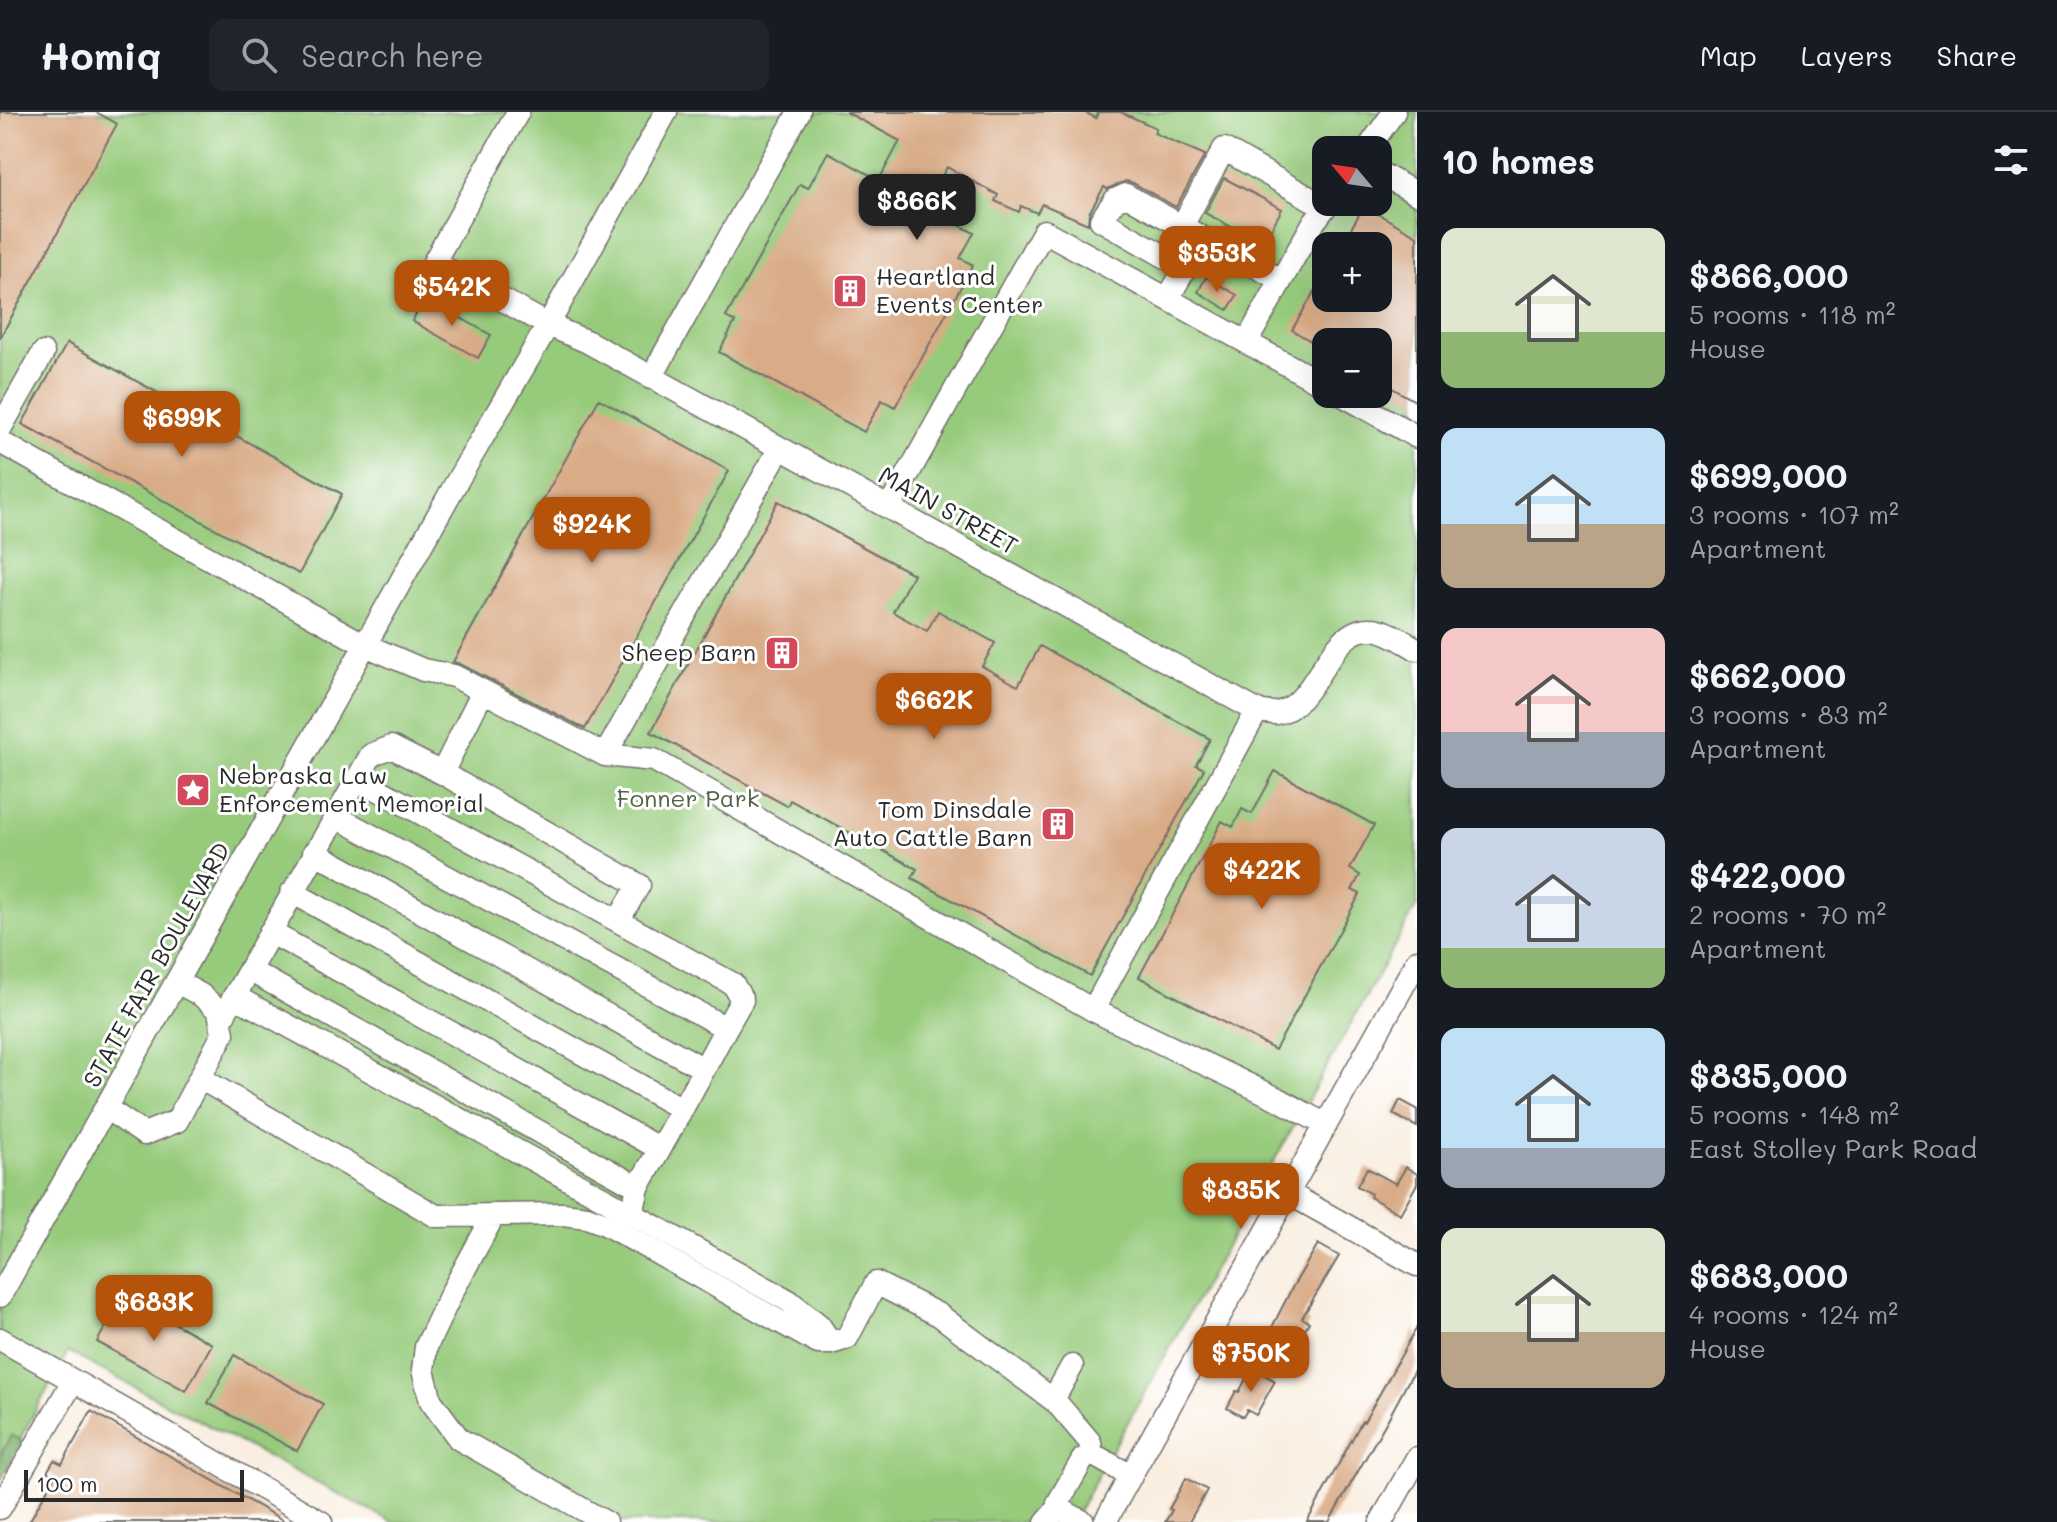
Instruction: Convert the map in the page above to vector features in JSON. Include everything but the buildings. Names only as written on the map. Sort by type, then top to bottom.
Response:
[{"type":"street","name":"MAIN STREET","points":[[518,112],[434,262],[548,325],[588,342],[1257,711]]},
{"type":"street","points":[[651,378],[799,112]]},
{"type":"street","points":[[1377,136],[1394,112]]},
{"type":"street","name":"STATE FAIR BOULEVARD","points":[[0,1296],[460,476],[548,325],[656,116]]},
{"type":"street","points":[[1182,226],[1224,149],[1312,196]]},
{"type":"street","points":[[1392,180],[1417,194]]},
{"type":"street","points":[[1083,252],[1115,200],[1126,195],[1281,280]]},
{"type":"street","points":[[1247,341],[1318,216]]},
{"type":"street","points":[[1101,220],[1185,268]]},
{"type":"street","points":[[889,508],[1044,231],[1312,378]]},
{"type":"street","points":[[1168,298],[1203,238]]},
{"type":"street","points":[[0,429],[43,353]]},
{"type":"street","points":[[1366,408],[1417,437]]},
{"type":"street","points":[[0,442],[365,645],[423,670],[454,676],[605,755],[654,760],[1093,1010],[1326,1125]]},
{"type":"street","points":[[605,755],[780,448]]},
{"type":"street","points":[[1093,1010],[1257,711],[1279,713],[1297,702],[1322,671],[1341,640],[1354,632],[1369,628],[1380,630],[1417,649]]},
{"type":"street","points":[[442,773],[483,691]]},
{"type":"street","points":[[221,1020],[371,755],[391,747],[639,885],[618,921]]},
{"type":"street","points":[[357,778],[733,984],[742,1000],[638,1187],[632,1214]]},
{"type":"street","points":[[335,816],[726,1028]]},
{"type":"street","points":[[314,852],[704,1069]]},
{"type":"street","points":[[292,892],[682,1109]]},
{"type":"street","points":[[270,932],[660,1149]]},
{"type":"street","points":[[1105,1522],[1417,961]]},
{"type":"street","points":[[249,970],[638,1187]]},
{"type":"street","points":[[106,1108],[144,1134],[177,1121],[223,1034],[219,1011],[201,995],[177,982]]},
{"type":"street","points":[[234,996],[789,1301],[819,1325],[831,1343]]},
{"type":"street","points":[[200,1078],[436,1216],[563,1214],[587,1217],[605,1224],[818,1343],[847,1338],[876,1283],[939,1315],[1053,1400],[1090,1442],[1092,1454]]},
{"type":"street","points":[[1288,1193],[1417,1265]]},
{"type":"street","points":[[494,1215],[426,1347],[423,1370],[431,1401],[459,1439],[605,1522]]},
{"type":"street","points":[[0,1339],[321,1522]]},
{"type":"street","points":[[1053,1400],[1072,1366]]},
{"type":"street","points":[[0,1508],[73,1381]]},
{"type":"street","points":[[1092,1454],[1131,1476]]},
{"type":"street","points":[[1053,1514],[1083,1459],[1092,1454]]},
{"type":"street","points":[[1381,1522],[1417,1458]]},
{"type":"street","points":[[1053,1514],[1063,1511],[1083,1522]]},
{"type":"green space","name":"Fonner Park","points":[[0,112],[1417,112],[1417,905],[1072,1522],[392,1522],[68,1352],[0,1475]]},
{"type":"green space","points":[[11,1435],[22,1441],[0,1482],[0,1456]]},
{"type":"place","name":"Heartland Events Center","points":[[850,291]]},
{"type":"place","name":"Sheep Barn","points":[[782,653]]},
{"type":"place","name":"Nebraska Law Enforcement Memorial","points":[[193,790]]},
{"type":"place","name":"Tom Dinsdale Auto Cattle Barn","points":[[1058,824]]}]
